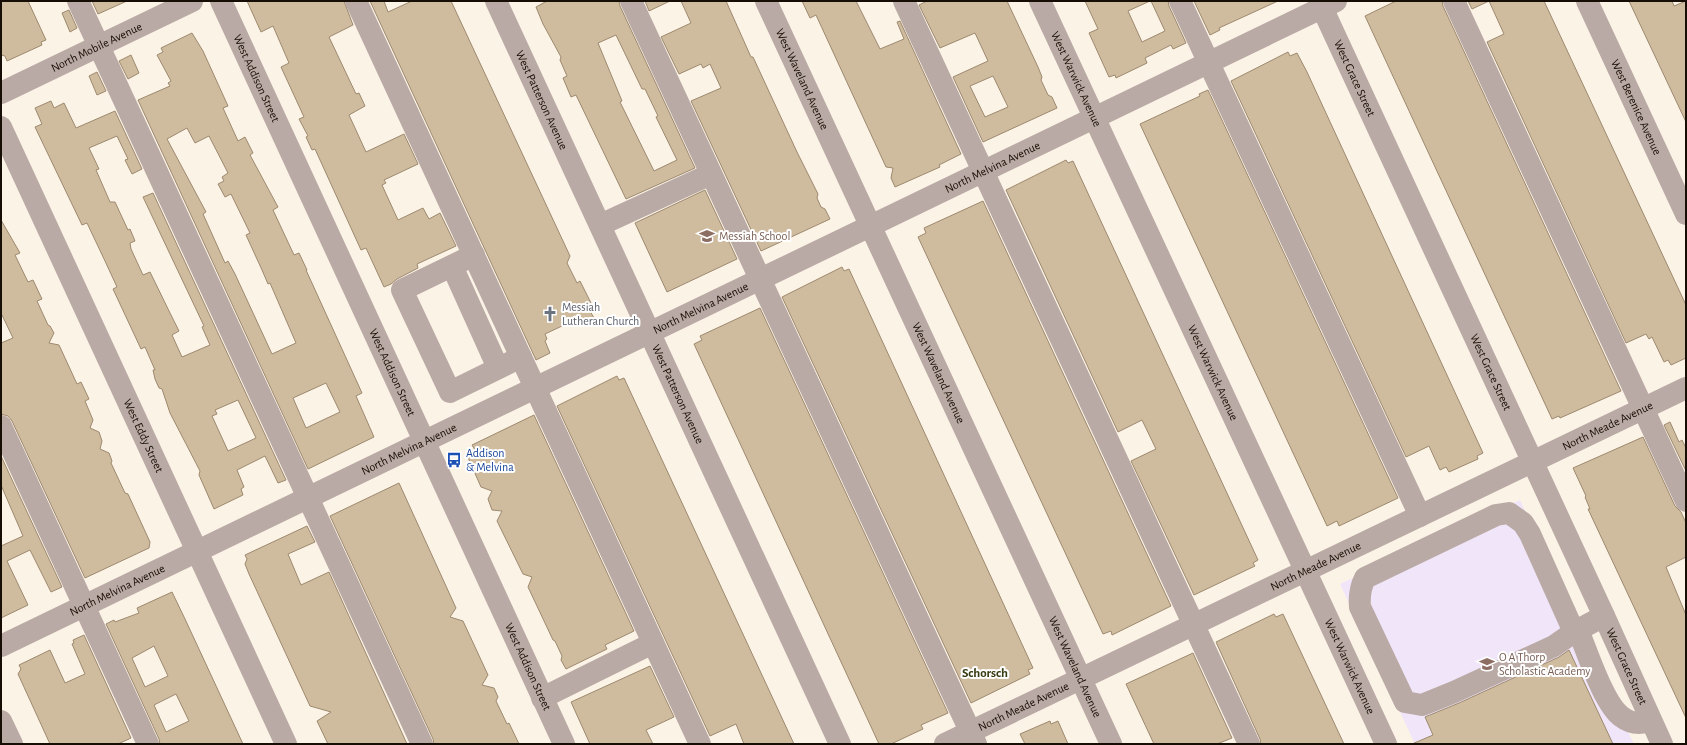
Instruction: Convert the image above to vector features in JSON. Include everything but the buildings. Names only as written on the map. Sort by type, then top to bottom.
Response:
[{"type":"street","points":[[78,1],[422,744]]},
{"type":"street","name":"North Mobile Avenue","points":[[1,93],[192,1]]},
{"type":"street","name":"West Addison Street","points":[[220,1],[564,744]]},
{"type":"street","points":[[356,1],[700,744]]},
{"type":"street","name":"West Patterson Avenue","points":[[496,1],[840,744]]},
{"type":"street","points":[[631,1],[973,738]]},
{"type":"street","name":"West Waveland Avenue","points":[[766,1],[1111,744]]},
{"type":"street","points":[[904,1],[1249,744]]},
{"type":"street","name":"West Warwick Avenue","points":[[1040,1],[1386,744]]},
{"type":"street","points":[[1180,1],[1420,516]]},
{"type":"street","points":[[1454,1],[1686,501]]},
{"type":"street","name":"West Berenice Avenue","points":[[1587,1],[1686,214]]},
{"type":"street","name":"North Melvina Avenue","points":[[1,646],[1209,62],[1325,3]]},
{"type":"street","name":"West Grace Street","points":[[1325,3],[1532,462],[1662,744]]},
{"type":"street","name":"West Eddy Street","points":[[1,127],[286,744]]},
{"type":"street","points":[[600,225],[711,174]]},
{"type":"street","points":[[474,255],[402,290],[450,392],[521,357]]},
{"type":"street","points":[[452,266],[498,368]]},
{"type":"street","name":"North Meade Avenue","points":[[945,744],[973,738],[1081,679],[1686,388]]},
{"type":"street","points":[[1,426],[148,744]]},
{"type":"street","points":[[1405,702],[1360,607],[1359,594],[1361,585],[1365,578],[1380,570],[1496,515],[1510,513],[1523,522],[1530,534],[1608,701],[1622,717],[1640,724],[1651,721]]},
{"type":"street","points":[[1405,702],[1422,705],[1454,692],[1554,646],[1576,631],[1604,616]]},
{"type":"street","points":[[542,698],[653,643]]},
{"type":"street","points":[[1376,721],[1397,710],[1405,702]]},
{"type":"street","points":[[1,721],[12,744]]},
{"type":"shaded area","name":"O A Thorp Scholastic Academy","points":[[1520,500],[1634,744],[1415,744],[1340,584]]},
{"type":"place","name":"Messiah School","points":[[707,236]]},
{"type":"place","name":"Messiah Lutheran Church","points":[[550,314]]},
{"type":"place","name":"Addison & Melvina","points":[[454,460]]},
{"type":"place","name":"O A Thorp Scholastic Academy","points":[[1487,664]]},
{"type":"district","name":"Schorsch","points":[[985,672]]}]
